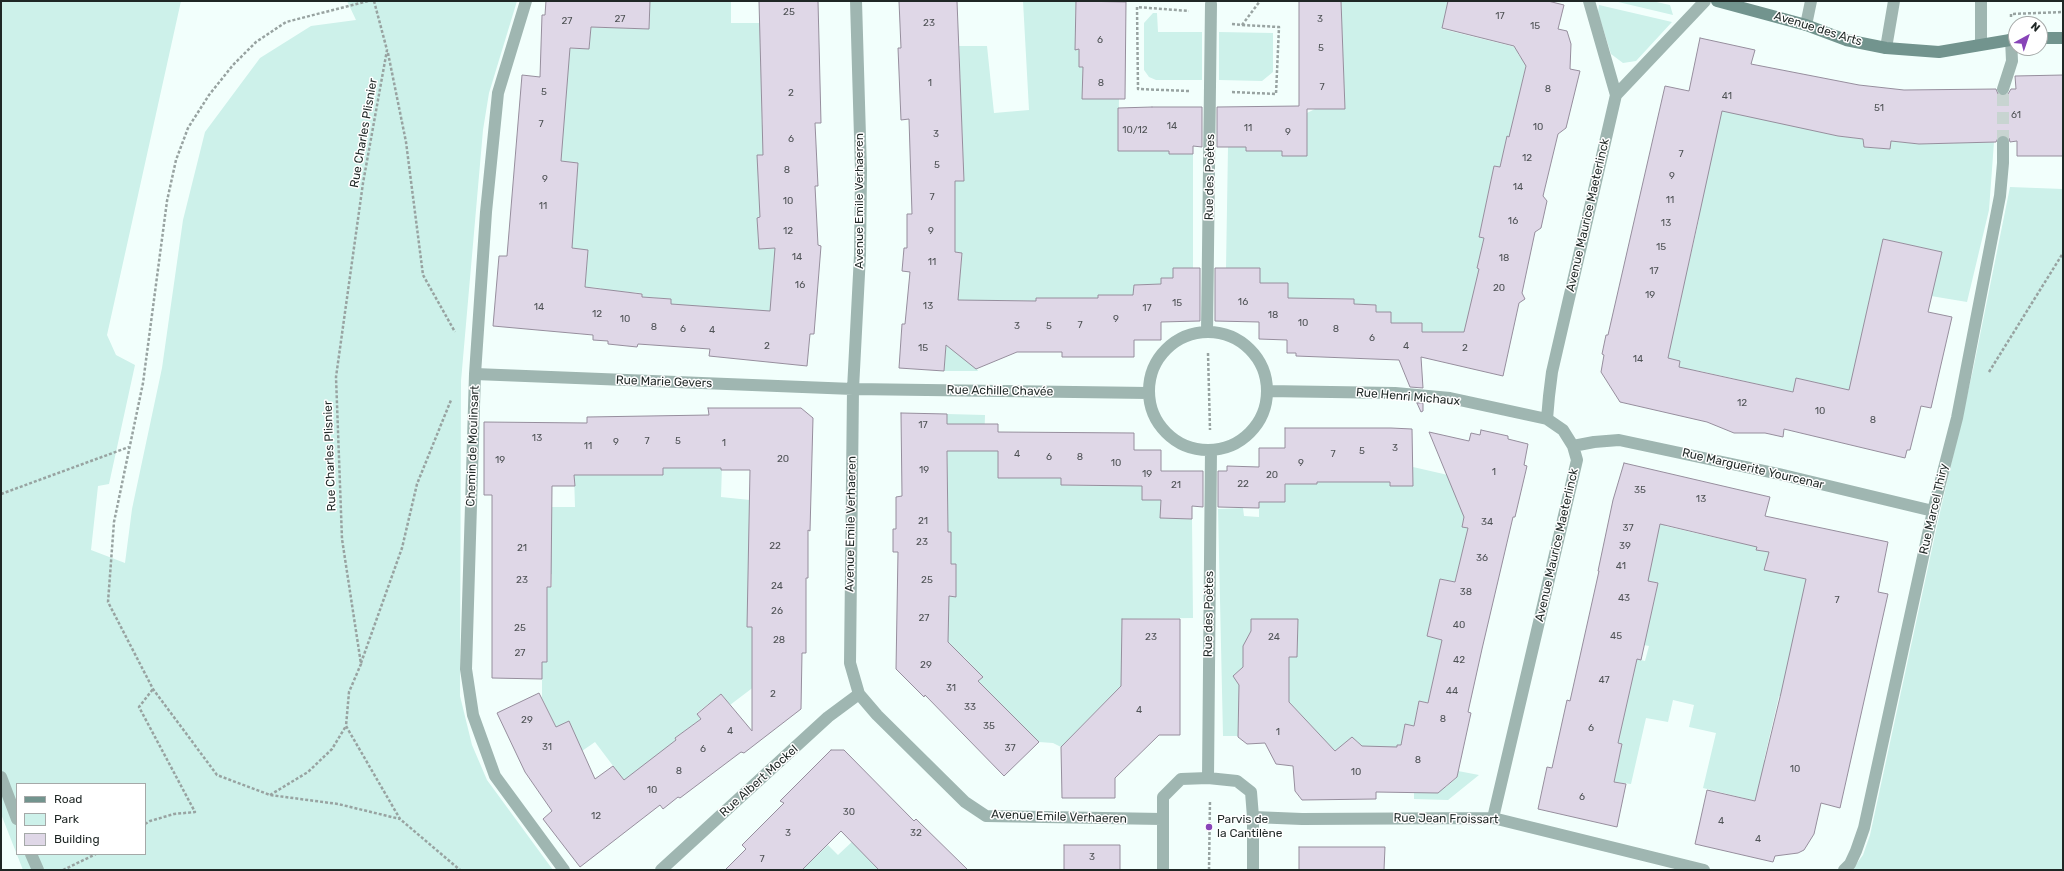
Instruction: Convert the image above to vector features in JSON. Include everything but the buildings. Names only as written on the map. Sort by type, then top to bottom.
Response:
[{"type":"street","name":"Chemin de Moulinsart","points":[[526,1],[498,93],[486,212],[475,374],[466,669],[473,715],[495,776],[564,870]]},
{"type":"street","name":"Avenue Emile Verhaeren","points":[[856,1],[861,178],[860,255],[853,389],[850,663],[859,694],[877,715],[965,802],[986,816],[1162,819]]},
{"type":"street","name":"Avenue Maurice Maeterlinck","points":[[1493,818],[1577,460],[1573,446],[1563,430],[1547,419],[1552,372],[1616,95],[1589,1]]},
{"type":"street","points":[[1616,95],[1705,1]]},
{"type":"street","name":"Avenue des Arts","points":[[1717,1],[1806,25],[1846,40],[1886,48],[1939,52],[2008,40]]},
{"type":"street","points":[[1806,25],[1811,1]]},
{"type":"street","points":[[1886,48],[1894,1]]},
{"type":"street","points":[[1981,1],[1981,44]]},
{"type":"street","name":"Rue des Poètes","points":[[1207,332],[1212,23],[1211,4]]},
{"type":"street","points":[[2048,38],[2063,38]]},
{"type":"street","points":[[2003,89],[2012,56]]},
{"type":"street","name":"Rue Marcel Thiry","points":[[1844,870],[1850,864],[1864,828],[1933,511],[1957,418],[2000,196],[2003,142]]},
{"type":"street","points":[[1207,332],[1232,337],[1242,343],[1254,354],[1266,379],[1267,391],[1266,404],[1254,428],[1235,444],[1211,450],[1197,450],[1184,446],[1172,439],[1156,421],[1148,393],[1152,370],[1168,347],[1180,339],[1193,334],[1207,332]]},
{"type":"street","name":"Rue Marie Gevers","points":[[475,374],[853,389]]},
{"type":"street","name":"Rue Achille Chavée","points":[[853,389],[1148,393]]},
{"type":"street","name":"Rue Henri Michaux","points":[[1267,391],[1395,393],[1450,398],[1547,419]]},
{"type":"street","name":"Rue Marguerite Yourcenar","points":[[1573,446],[1594,442],[1619,440],[1779,474],[1933,511]]},
{"type":"street","name":"Rue des Poètes","points":[[1208,778],[1211,450]]},
{"type":"street","name":"Rue Albert Mockel","points":[[660,870],[828,718],[859,694]]},
{"type":"street","points":[[1,777],[16,816]]},
{"type":"street","points":[[1163,870],[1163,797],[1181,779],[1208,778],[1237,781],[1251,792],[1253,817],[1253,870]]},
{"type":"street","name":"Rue Jean Froissart","points":[[1253,817],[1302,819],[1493,818],[1701,869]]},
{"type":"street","points":[[31,855],[38,870]]},
{"type":"path","points":[[368,1],[286,22],[256,42],[233,65],[209,95],[188,128],[176,160],[167,201],[143,383],[114,522],[108,602],[153,688],[217,775],[270,795],[338,804],[400,819]]},
{"type":"path","name":"Rue Charles Plisnier","points":[[361,664],[342,539],[336,377],[363,184],[387,50],[374,1]]},
{"type":"path","points":[[1212,23],[1242,25],[1260,1]]},
{"type":"path","points":[[2011,14],[2063,12]]},
{"type":"path","points":[[387,50],[406,142],[423,275],[459,339]]},
{"type":"path","points":[[1986,376],[2063,253]]},
{"type":"path","points":[[1207,332],[1211,450]]},
{"type":"path","points":[[270,795],[308,772],[332,749],[346,726],[349,692],[361,664],[402,548],[417,484],[452,398]]},
{"type":"path","points":[[1,494],[130,447]]},
{"type":"path","points":[[146,823],[174,814],[195,812],[139,707],[153,688]]},
{"type":"path","points":[[346,726],[400,819],[460,870]]},
{"type":"path","points":[[1208,778],[1210,800],[1209,870]]},
{"type":"path","points":[[63,870],[94,855]]},
{"type":"green space","points":[[1,1],[181,1],[107,335],[116,355],[135,365],[109,484],[98,486],[91,550],[125,563],[132,509],[162,368],[183,220],[205,132],[260,58],[311,26],[356,20],[347,1],[517,1],[489,93],[483,130],[461,381],[460,696],[472,745],[487,780],[553,870],[23,870],[17,855],[146,855],[146,783],[16,783],[16,852],[1,814]]},
{"type":"green space","points":[[650,1],[731,1],[731,23],[760,23],[762,125],[766,125],[767,155],[757,155],[762,217],[757,218],[759,249],[775,248],[781,313],[671,310],[671,299],[642,297],[642,293],[613,291],[601,295],[601,288],[585,287],[588,250],[570,248],[578,163],[560,161],[555,48],[589,49],[591,27],[649,29]]},
{"type":"green space","points":[[1023,1],[1076,1],[1075,49],[1079,49],[1083,67],[1082,99],[1119,99],[1118,151],[1138,151],[1169,145],[1169,154],[1193,154],[1193,268],[1173,278],[1161,278],[1161,284],[1134,285],[1133,295],[1098,295],[1098,298],[1036,298],[1036,301],[999,300],[999,332],[975,365],[978,371],[944,371],[950,288],[959,289],[962,253],[955,252],[952,181],[964,181],[959,46],[987,46],[994,113],[1029,110]]},
{"type":"green space","points":[[1341,1],[1448,1],[1442,29],[1519,48],[1518,54],[1521,58],[1527,61],[1512,124],[1512,138],[1507,137],[1500,167],[1494,166],[1479,237],[1484,238],[1477,268],[1483,270],[1464,332],[1422,332],[1422,323],[1391,325],[1391,313],[1376,312],[1376,305],[1354,304],[1354,299],[1318,298],[1288,307],[1288,283],[1260,283],[1260,268],[1226,268],[1228,147],[1246,147],[1246,151],[1282,151],[1282,156],[1307,156],[1307,113],[1315,109],[1345,109]]},
{"type":"green space","points":[[1614,1],[1652,1],[1670,5],[1673,15]]},
{"type":"green space","points":[[1599,5],[1672,22],[1636,61],[1623,63],[1611,54],[1598,12]]},
{"type":"green space","points":[[1153,13],[1157,13],[1158,32],[1202,32],[1202,80],[1156,80],[1149,77],[1144,70],[1144,23]]},
{"type":"green space","points":[[1219,32],[1273,33],[1273,72],[1262,81],[1219,80]]},
{"type":"green space","points":[[1717,101],[1786,124],[1838,136],[1863,139],[1864,147],[1890,149],[1891,141],[1919,144],[1994,142],[1989,210],[1967,302],[1931,296],[1942,252],[1883,239],[1854,369],[1857,392],[1796,378],[1793,392],[1700,371],[1679,369],[1680,361],[1665,357],[1678,314],[1683,289],[1681,289],[1686,267],[1688,267],[1699,219],[1697,218]]},
{"type":"green space","points":[[2010,187],[2063,189],[2063,870],[1852,870],[1863,855],[1870,835],[1938,521],[1973,370]]},
{"type":"green space","points":[[947,414],[985,415],[984,451],[998,451],[998,478],[1036,478],[1061,474],[1062,485],[1098,486],[1134,477],[1134,486],[1142,486],[1161,500],[1161,518],[1192,519],[1193,618],[1122,619],[1121,686],[1061,747],[1053,743],[1039,742],[978,681],[982,676],[964,657],[946,647],[949,611],[943,596],[955,596],[951,564],[951,533],[948,532]]},
{"type":"green space","points":[[590,466],[631,475],[663,475],[663,468],[722,466],[721,497],[750,500],[748,627],[752,627],[752,653],[759,683],[730,705],[721,694],[697,713],[701,719],[675,738],[676,740],[626,783],[595,742],[582,751],[556,727],[542,698],[542,662],[547,661],[543,587],[552,587],[552,574],[542,574],[551,558],[552,507],[575,507],[574,475],[589,475]]},
{"type":"green space","points":[[1413,467],[1461,478],[1456,498],[1458,503],[1467,506],[1462,526],[1468,528],[1455,582],[1440,579],[1427,636],[1442,640],[1428,703],[1419,701],[1414,726],[1405,725],[1401,745],[1397,749],[1360,747],[1358,742],[1353,739],[1346,742],[1336,753],[1289,702],[1287,657],[1297,657],[1298,619],[1251,619],[1251,656],[1243,656],[1243,669],[1238,672],[1236,681],[1240,685],[1238,736],[1223,736],[1218,509],[1243,508],[1244,516],[1259,517],[1259,502],[1284,502],[1285,484],[1317,484],[1317,478],[1389,473],[1390,486],[1413,486]]},
{"type":"green space","points":[[1668,512],[1665,526],[1734,542],[1758,541],[1756,550],[1769,552],[1765,570],[1815,581],[1801,603],[1782,696],[1779,696],[1764,760],[1766,760],[1764,803],[1703,788],[1716,733],[1689,727],[1694,705],[1673,700],[1668,722],[1646,718],[1631,784],[1614,782],[1622,744],[1618,743],[1637,659],[1645,661],[1649,646],[1644,645],[1658,583],[1643,580],[1662,514]]},
{"type":"green space","points":[[1458,771],[1479,775],[1448,800],[1414,799],[1414,793],[1446,787],[1457,777]]},
{"type":"green space","points":[[855,839],[879,870],[802,870],[828,845],[838,855]]},
{"type":"tunnel","points":[[2003,89],[2003,142]]},
{"type":"place","name":"Parvis de la Cantilène","points":[[1209,827]]}]
